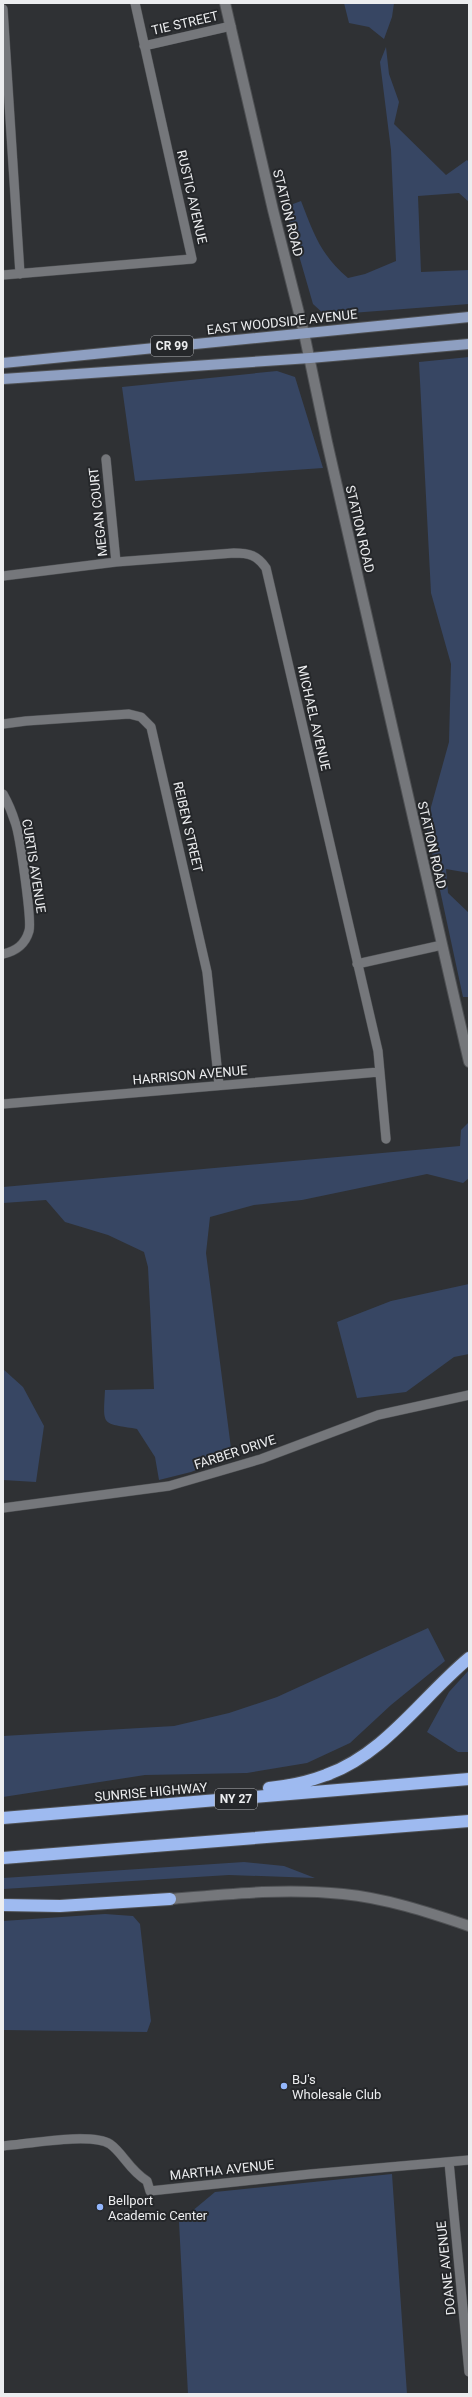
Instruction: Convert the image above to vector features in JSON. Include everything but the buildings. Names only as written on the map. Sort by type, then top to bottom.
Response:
[{"type":"highway","points":[[194,1802],[234,1791],[299,1783],[341,1769],[365,1754],[388,1736],[469,1658]]},
{"type":"highway","name":"SUNRISE HIGHWAY","points":[[3,1818],[469,1779]]},
{"type":"highway","points":[[3,1858],[469,1820]]},
{"type":"highway","points":[[3,1905],[60,1906],[170,1899]]},
{"type":"main road","name":"STATION ROAD","points":[[225,3],[271,203],[310,358],[328,450],[469,1062]]},
{"type":"main road","name":"EAST WOODSIDE AVENUE","points":[[3,363],[469,317]]},
{"type":"main road","name":"CR 99","points":[[3,379],[310,358],[469,344]]},
{"type":"main road","points":[[170,1899],[272,1891],[361,1896],[395,1904],[469,1926]]},
{"type":"street","name":"RUSTIC AVENUE","points":[[3,275],[192,259],[135,3]]},
{"type":"street","points":[[3,9],[20,274]]},
{"type":"street","name":"TIE STREET","points":[[144,46],[231,26]]},
{"type":"street","name":"MEGAN COURT","points":[[106,459],[116,562]]},
{"type":"street","name":"MICHAEL AVENUE","points":[[3,576],[116,562],[249,553],[260,558],[266,568],[356,964],[378,1051],[378,1072],[386,1139]]},
{"type":"street","name":"REIBEN STREET","points":[[3,724],[129,714],[141,716],[151,727],[207,972],[219,1085]]},
{"type":"street","name":"CURTIS AVENUE","points":[[3,794],[16,823],[27,892],[30,930],[23,944],[14,951],[3,954]]},
{"type":"street","points":[[356,964],[442,945]]},
{"type":"street","name":"HARRISON AVENUE","points":[[3,1104],[378,1072]]},
{"type":"street","name":"FARBER DRIVE","points":[[3,1508],[169,1486],[260,1460],[378,1415],[469,1395]]},
{"type":"street","name":"MARTHA AVENUE","points":[[3,2146],[95,2139],[111,2145],[135,2174],[147,2181],[150,2191],[469,2160]]},
{"type":"street","name":"DOANE AVENUE","points":[[449,2162],[469,2372]]},
{"type":"shaded area","points":[[344,3],[394,3],[392,17],[384,39],[369,27],[349,23]]},
{"type":"shaded area","points":[[386,47],[389,74],[399,102],[394,124],[446,175],[467,160],[469,162],[469,202],[459,193],[418,196],[421,272],[469,270],[469,304],[325,315],[313,304],[285,207],[301,201],[314,234],[324,252],[338,269],[348,278],[365,274],[396,261],[391,150],[380,62]]},
{"type":"shaded area","points":[[469,357],[469,873],[446,869],[448,893],[469,913],[469,997],[463,997],[426,825],[449,742],[451,664],[431,593],[419,362]]},
{"type":"shaded area","points":[[277,371],[295,377],[323,468],[135,481],[122,387]]},
{"type":"shaded area","points":[[469,1122],[469,1178],[463,1183],[427,1174],[302,1200],[254,1205],[210,1217],[206,1253],[232,1456],[191,1472],[159,1480],[155,1457],[137,1429],[111,1424],[107,1421],[104,1411],[105,1390],[154,1389],[148,1267],[144,1252],[108,1235],[65,1222],[46,1200],[3,1203],[3,1187],[460,1146],[461,1130]]},
{"type":"shaded area","points":[[469,1284],[469,1354],[454,1357],[406,1392],[357,1398],[337,1322],[391,1301]]},
{"type":"shaded area","points":[[3,1369],[23,1387],[44,1426],[36,1482],[3,1480]]},
{"type":"shaded area","points":[[428,1628],[445,1661],[391,1705],[350,1743],[307,1763],[247,1773],[145,1775],[3,1797],[3,1736],[174,1726],[229,1713],[277,1697]]},
{"type":"shaded area","points":[[469,1670],[469,1752],[458,1752],[427,1732],[449,1692]]},
{"type":"shaded area","points":[[244,1862],[284,1866],[315,1878],[229,1875],[3,1889],[3,1878]]},
{"type":"shaded area","points":[[105,1914],[133,1916],[140,1924],[151,2021],[147,2032],[3,2030],[3,1921]]},
{"type":"shaded area","points":[[392,2174],[407,2394],[188,2394],[179,2222],[215,2192]]},
{"type":"place","name":"BJ's Wholesale Club","points":[[284,2086]]},
{"type":"place","name":"Bellport Academic Center","points":[[100,2207]]}]
